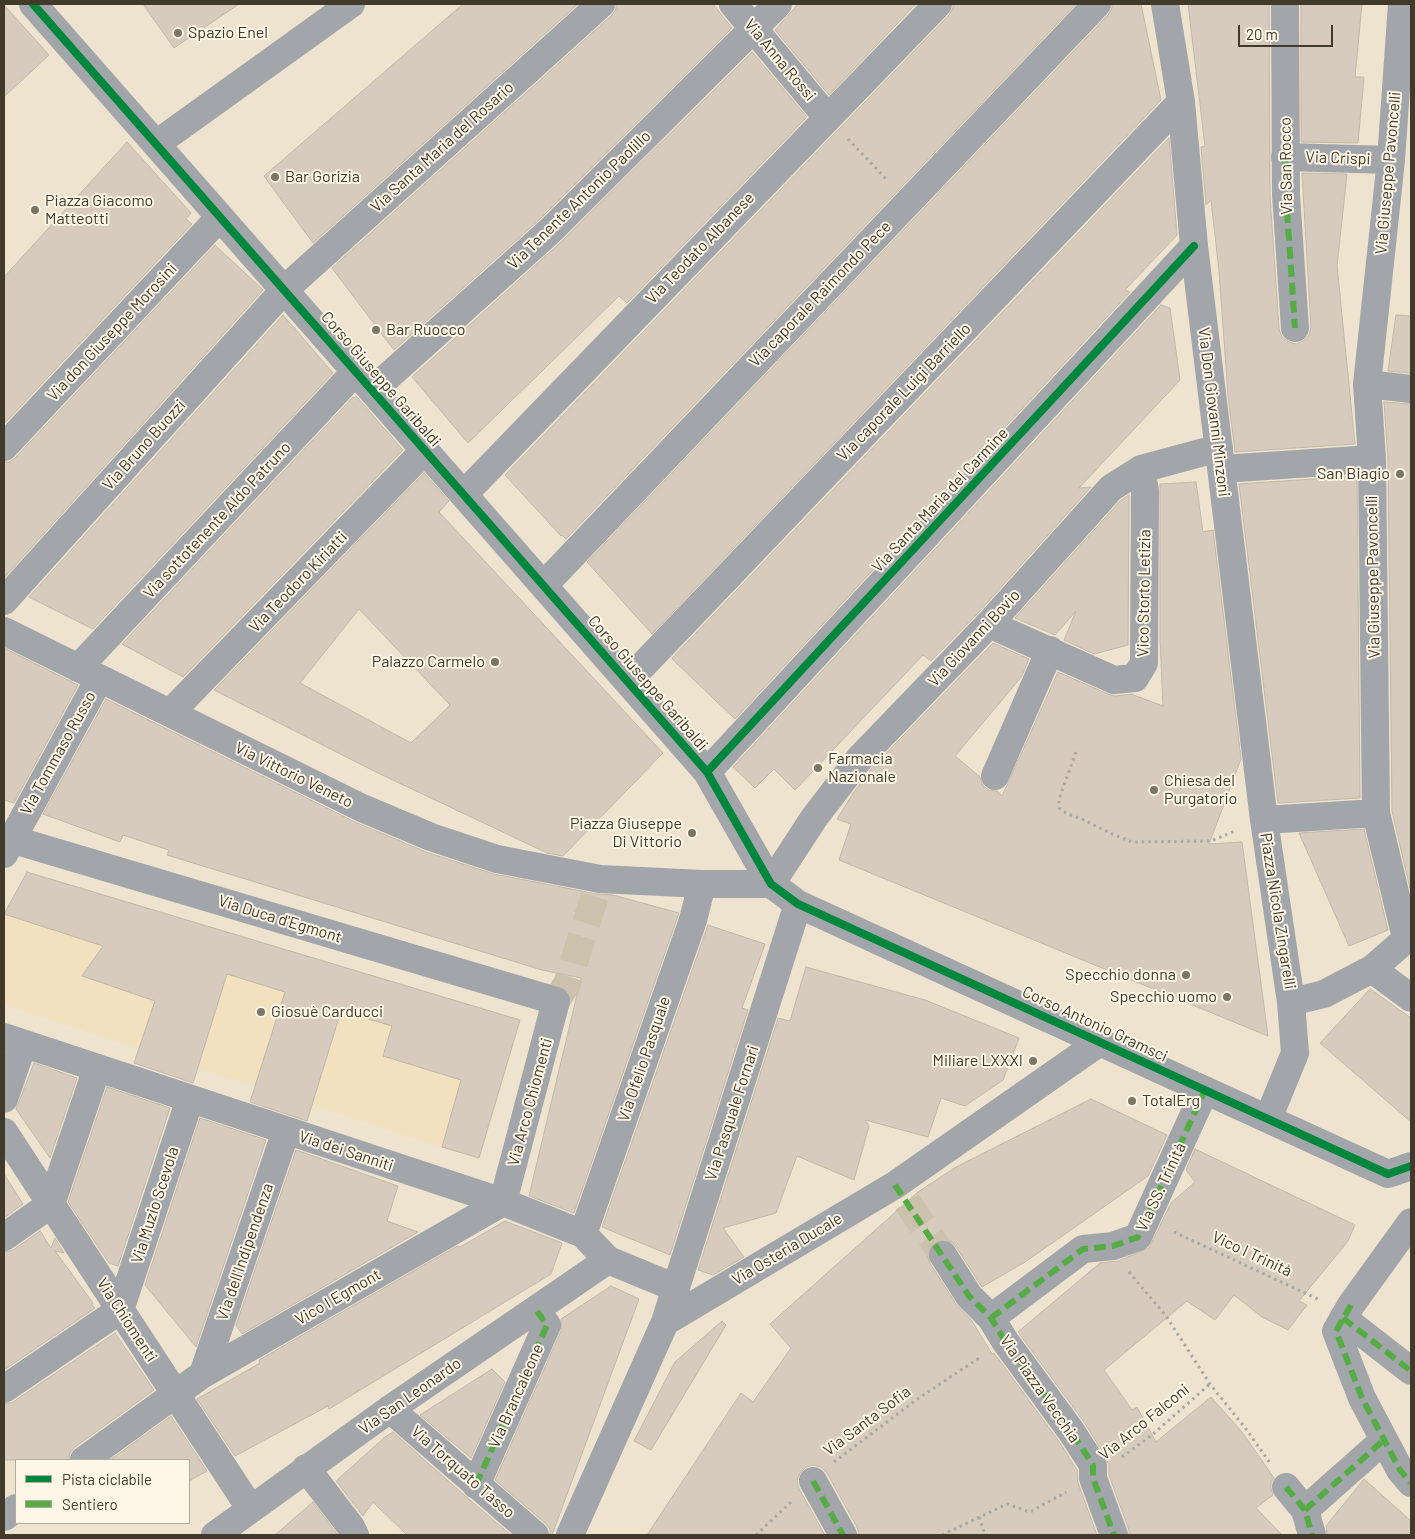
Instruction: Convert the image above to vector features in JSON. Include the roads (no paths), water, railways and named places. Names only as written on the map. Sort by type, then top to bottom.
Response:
[{"type":"street","points":[[156,144],[351,4]]},
{"type":"street","name":"Via Santa Maria del Rosario","points":[[284,290],[601,4]]},
{"type":"street","name":"Via Anna Rossi","points":[[732,4],[827,117]]},
{"type":"street","name":"Via Tenente Antonio Paolillo","points":[[364,381],[551,230],[778,4]]},
{"type":"street","name":"Via Teodato Albanese","points":[[464,494],[938,4]]},
{"type":"street","name":"Via caporale Raimondo Pece","points":[[544,585],[1097,4]]},
{"type":"street","name":"Via Don Giovanni Minzoni","points":[[1165,4],[1181,102],[1194,246],[1264,820]]},
{"type":"street","name":"Via San Rocco","points":[[1285,4],[1285,157],[1295,328]]},
{"type":"street","name":"Corso Giuseppe Garibaldi","points":[[39,6],[156,144],[707,772]]},
{"type":"street","name":"Via Giuseppe Pavoncelli","points":[[1405,10],[1367,384],[1372,459],[1376,813],[1409,937]]},
{"type":"street","name":"Via caporale Luigi Barriello","points":[[628,681],[1181,102]]},
{"type":"street","name":"Via Crispi","points":[[1285,157],[1391,160]]},
{"type":"street","name":"Via don Giuseppe Morosini","points":[[4,447],[220,217]]},
{"type":"street","name":"Via Santa Maria del Carmine","points":[[707,772],[1194,246]]},
{"type":"street","name":"Via Bruno Buozzi","points":[[4,601],[284,290]]},
{"type":"street","name":"Via sottotenente Aldo Patruno","points":[[88,674],[364,381]]},
{"type":"street","points":[[1367,384],[1411,389]]},
{"type":"street","name":"Via Teodoro Kiriatti","points":[[170,713],[425,450]]},
{"type":"street","name":"Via Giovanni Bovio","points":[[771,884],[814,818],[860,758],[989,624],[1111,488],[1141,469],[1220,459],[1372,459]]},
{"type":"street","name":"Vico Storto Letizia","points":[[989,624],[1114,680],[1135,678],[1144,663],[1145,491],[1141,469]]},
{"type":"street","name":"Via Vittorio Veneto","points":[[4,631],[362,808],[431,837],[497,859],[598,885],[702,884]]},
{"type":"street","points":[[995,776],[1050,650]]},
{"type":"street","name":"Via Tommaso Russo","points":[[6,843],[88,674]]},
{"type":"street","points":[[702,884],[771,884],[707,772]]},
{"type":"street","points":[[1264,820],[1376,813]]},
{"type":"street","name":"Piazza Nicola Zingarelli","points":[[1264,820],[1291,1002],[1295,1053],[1268,1119]]},
{"type":"street","name":"Via Duca d'Egmont","points":[[6,843],[556,1001]]},
{"type":"street","name":"Via Ofelio Pasquale","points":[[583,1234],[692,920],[702,884]]},
{"type":"street","name":"Corso Antonio Gramsci","points":[[771,884],[798,904],[1388,1174],[1411,1166]]},
{"type":"street","name":"Via Pasquale Fornari","points":[[665,1322],[798,904]]},
{"type":"street","name":"Piazza Nicola Zingarelli","points":[[1291,1002],[1324,994],[1372,969],[1409,937]]},
{"type":"street","points":[[1372,969],[1411,998]]},
{"type":"street","name":"Via Arco Chiomenti","points":[[503,1202],[556,1001]]},
{"type":"street","points":[[4,1099],[13,1040]]},
{"type":"street","name":"Via dei Sanniti","points":[[13,1040],[503,1202],[583,1234],[608,1260],[676,1288]]},
{"type":"street","name":"Via Osteria Ducale","points":[[665,1322],[901,1193],[1100,1042]]},
{"type":"street","points":[[4,1236],[51,1204],[97,1068]]},
{"type":"street","name":"Via SS. Trinità","points":[[998,1330],[1083,1249],[1113,1246],[1138,1237],[1205,1090]]},
{"type":"street","name":"Via Muzio Scevola","points":[[120,1310],[190,1099]]},
{"type":"street","name":"Via dell'Indipendenza","points":[[203,1374],[286,1131]]},
{"type":"street","name":"Via Chiomenti","points":[[4,1132],[176,1395],[233,1526]]},
{"type":"street","name":"Vico I Egmont","points":[[85,1459],[203,1374],[503,1202]]},
{"type":"street","points":[[1411,1222],[1347,1312],[1336,1331],[1362,1398],[1400,1470],[1411,1483]]},
{"type":"street","name":"Via Piazza Vecchia","points":[[943,1255],[969,1296],[998,1330],[1071,1431],[1092,1465],[1093,1478],[1114,1535]]},
{"type":"street","name":"Via San Leonardo","points":[[233,1526],[306,1468],[608,1260]]},
{"type":"street","points":[[4,1389],[120,1310]]},
{"type":"street","name":"Via Brancaleone","points":[[476,1485],[547,1325],[536,1310]]},
{"type":"street","points":[[1347,1312],[1411,1371]]},
{"type":"street","points":[[570,1535],[665,1322]]},
{"type":"street","name":"Via Torquato Tasso","points":[[390,1409],[535,1535]]},
{"type":"street","points":[[1286,1486],[1308,1523],[1358,1463],[1384,1440]]},
{"type":"street","points":[[306,1468],[355,1535]]},
{"type":"street","points":[[813,1480],[843,1535]]},
{"type":"street","points":[[4,1517],[15,1509]]},
{"type":"tunnel","points":[[556,1001],[567,984],[596,892]]},
{"type":"tunnel","points":[[907,1202],[943,1255]]},
{"type":"place","name":"Spazio Enel","points":[[178,33]]},
{"type":"place","name":"Bar Gorizia","points":[[275,177]]},
{"type":"place","name":"Piazza Giacomo Matteotti","points":[[35,210]]},
{"type":"place","name":"Bar Ruocco","points":[[376,330]]},
{"type":"place","name":"San Biagio","points":[[1400,474]]},
{"type":"place","name":"Palazzo Carmelo","points":[[495,662]]},
{"type":"place","name":"Farmacia Nazionale","points":[[818,768]]},
{"type":"place","name":"Chiesa del Purgatorio","points":[[1154,790]]},
{"type":"place","name":"Piazza Giuseppe Di Vittorio","points":[[692,833]]},
{"type":"place","name":"Specchio donna","points":[[1186,975]]},
{"type":"place","name":"Specchio uomo","points":[[1227,997]]},
{"type":"place","name":"Giosuè Carducci","points":[[261,1012]]},
{"type":"place","name":"Miliare LXXXI","points":[[1033,1061]]},
{"type":"place","name":"TotalErg","points":[[1132,1101]]}]
